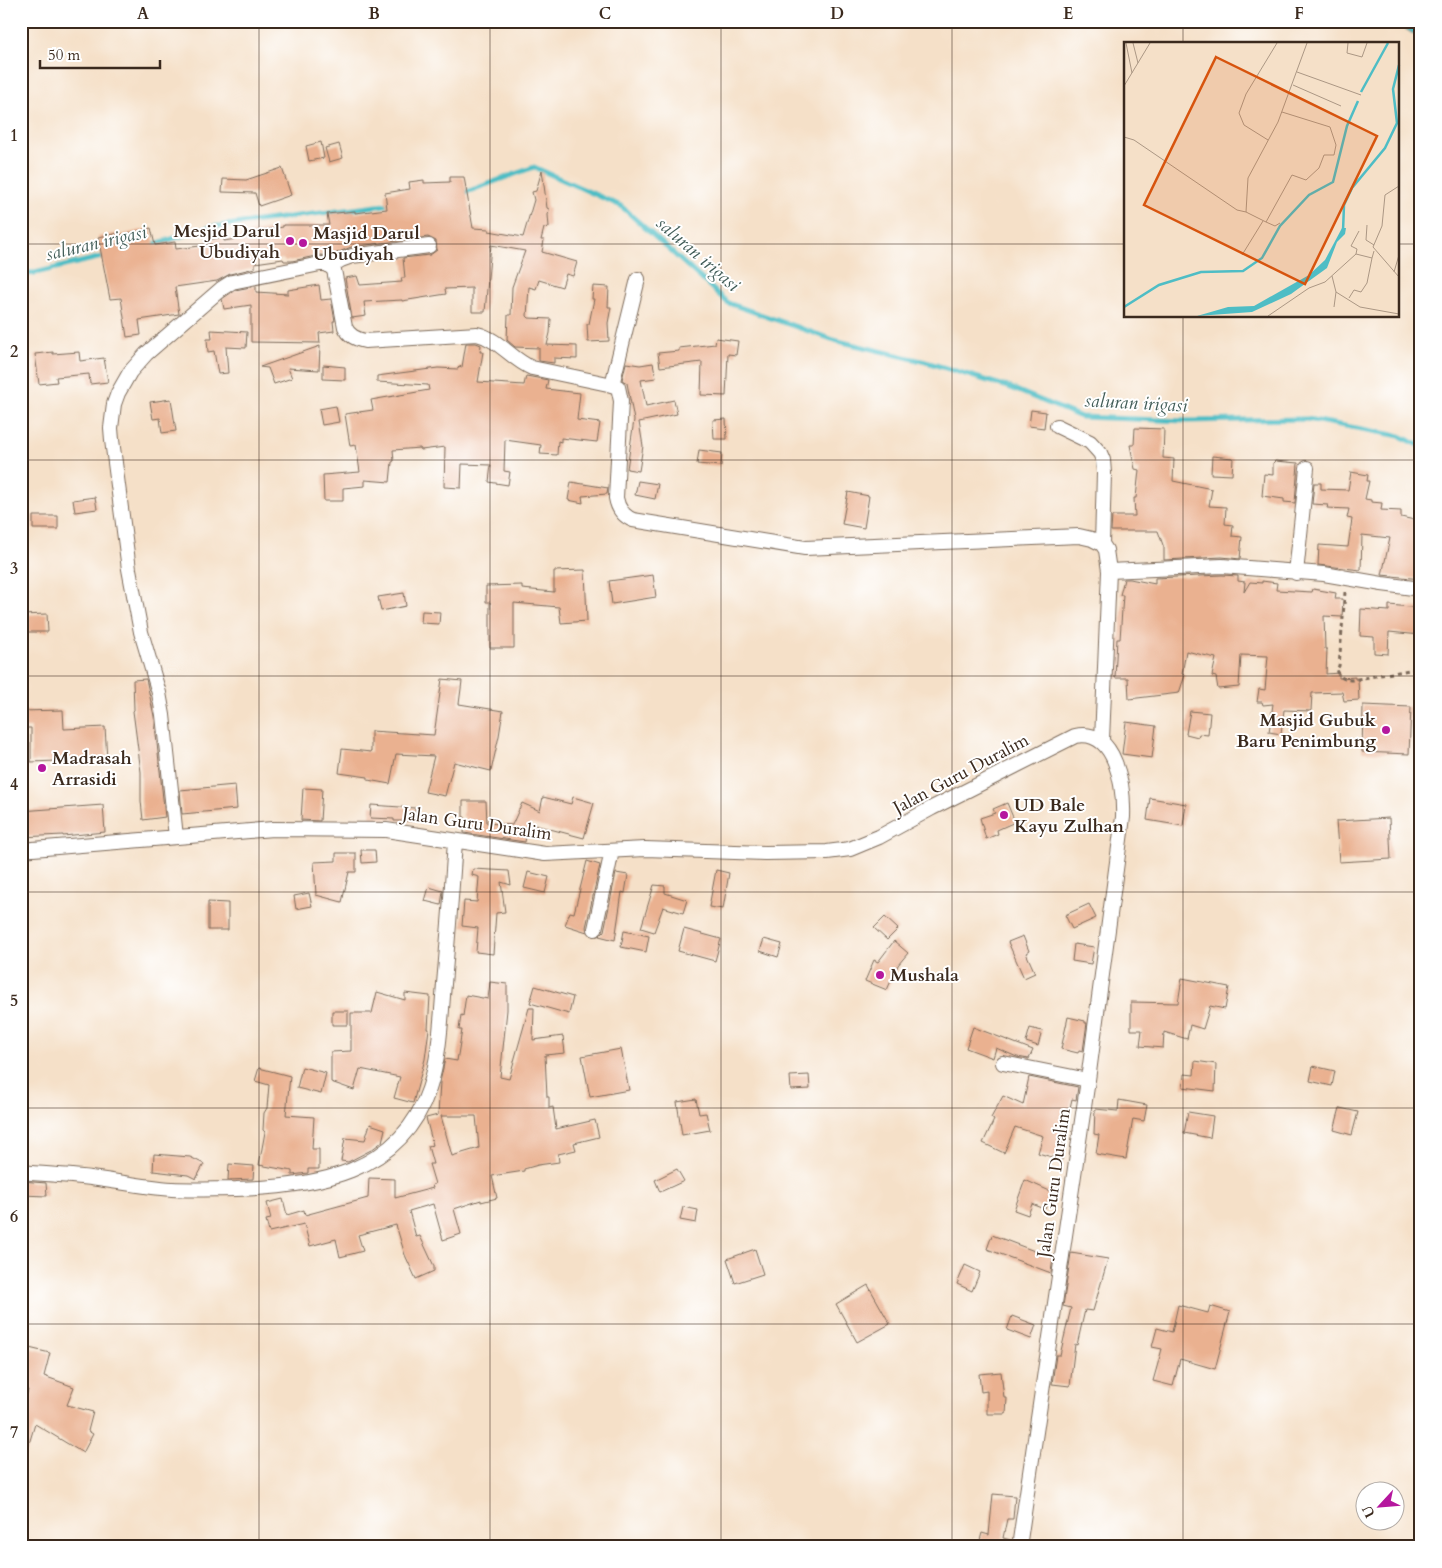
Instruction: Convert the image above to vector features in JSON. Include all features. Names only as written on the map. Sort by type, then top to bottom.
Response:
[{"type":"street","points":[[176,837],[159,693],[142,632],[124,540],[112,440],[114,404],[123,382],[138,362],[227,284],[320,264],[331,266],[352,256],[429,246]]},
{"type":"street","points":[[331,266],[336,274],[345,327],[358,340],[477,334],[487,336],[523,365],[612,384],[619,389],[621,401],[616,502],[622,513],[633,520],[805,548],[1079,536],[1088,537],[1102,544],[1106,550],[1109,571],[1102,740]]},
{"type":"street","points":[[612,384],[638,279]]},
{"type":"street","points":[[1057,426],[1090,442],[1100,453],[1103,460],[1102,544]]},
{"type":"street","points":[[1296,572],[1307,468]]},
{"type":"street","points":[[1109,571],[1222,566],[1324,574],[1421,589]]},
{"type":"street","name":"Jalan Guru Duralim","points":[[21,850],[273,828],[386,830],[545,854],[645,849],[807,854],[850,849],[879,837],[932,808],[1075,736],[1088,735],[1102,740],[1116,766],[1123,799],[1123,817],[1088,1080],[1018,1547]]},
{"type":"street","points":[[21,1172],[170,1188],[270,1188],[305,1184],[346,1173],[386,1151],[408,1130],[424,1104],[433,1075],[442,1008],[455,841]]},
{"type":"street","points":[[595,929],[612,851]]},
{"type":"street","points":[[1003,1063],[1088,1080]]},
{"type":"path","points":[[1346,578],[1339,666],[1336,670],[1340,676],[1352,680],[1421,668]]},
{"type":"water","points":[[1393,21],[1421,21],[1421,39]]},
{"type":"building","points":[[321,142],[324,158],[309,161],[306,146]]},
{"type":"building","points":[[339,144],[343,158],[329,162],[325,148]]},
{"type":"building","points":[[282,168],[291,195],[259,206],[255,193],[222,192],[223,179],[246,180]]},
{"type":"building","points":[[542,170],[547,208],[549,209],[549,227],[544,228],[541,240],[544,240],[542,252],[577,262],[573,276],[566,274],[562,287],[539,280],[536,289],[529,287],[527,316],[529,318],[551,319],[547,345],[577,346],[577,359],[554,358],[554,363],[539,361],[539,348],[515,347],[507,340],[508,315],[511,315],[512,287],[525,251],[491,245],[485,312],[472,312],[472,288],[445,289],[446,294],[402,301],[364,302],[366,316],[352,318],[345,278],[357,276],[360,285],[402,282],[401,278],[405,278],[403,258],[430,255],[437,250],[436,241],[428,237],[351,247],[330,256],[320,255],[292,261],[284,261],[283,259],[255,263],[255,268],[230,274],[217,281],[175,287],[179,314],[139,320],[141,335],[127,337],[121,298],[110,299],[98,237],[120,233],[120,235],[151,228],[155,245],[175,242],[176,249],[208,245],[207,240],[224,237],[224,241],[248,237],[248,233],[283,227],[283,225],[329,225],[327,214],[387,209],[385,193],[410,189],[409,182],[424,180],[424,183],[450,182],[450,177],[464,177],[473,228],[489,229],[489,231],[523,237],[534,200],[532,192],[536,191]]},
{"type":"building","points":[[319,285],[321,300],[331,299],[335,321],[333,321],[334,331],[319,333],[320,343],[251,342],[251,305],[224,309],[222,299],[235,290],[256,286],[256,292],[288,294],[288,290]]},
{"type":"building","points":[[593,286],[609,287],[608,307],[611,307],[608,323],[609,341],[588,342],[587,324],[589,324],[594,299],[592,299]]},
{"type":"building","points":[[211,330],[247,332],[246,348],[226,347],[228,373],[218,374],[214,351],[208,352],[207,339],[212,339]]},
{"type":"building","points":[[716,338],[738,341],[736,355],[728,354],[726,396],[701,395],[702,362],[660,367],[658,353],[679,351],[679,348],[715,344]]},
{"type":"building","points":[[466,343],[481,345],[480,352],[483,352],[478,382],[524,385],[526,376],[548,380],[546,389],[580,393],[577,420],[600,423],[597,442],[561,438],[561,442],[558,441],[557,455],[540,454],[541,445],[505,440],[504,471],[510,472],[508,485],[489,482],[491,465],[462,464],[461,488],[444,487],[445,447],[421,450],[420,448],[393,450],[394,461],[392,462],[390,482],[365,480],[365,486],[343,488],[343,501],[324,501],[323,475],[360,472],[356,445],[350,446],[345,414],[373,410],[371,400],[429,390],[428,385],[377,382],[377,376],[438,368],[458,369],[459,366],[462,367]]},
{"type":"building","points":[[320,346],[319,370],[288,368],[292,378],[274,384],[268,368],[260,367]]},
{"type":"building","points":[[53,352],[53,354],[79,352],[80,361],[104,358],[108,382],[90,384],[89,374],[56,377],[57,382],[39,384],[35,354]]},
{"type":"building","points":[[626,363],[640,365],[653,363],[656,378],[641,380],[646,406],[674,400],[677,414],[639,422],[643,446],[639,471],[627,469],[634,420],[627,383],[622,380]]},
{"type":"building","points":[[323,365],[345,367],[345,380],[323,379]]},
{"type":"building","points":[[171,399],[176,431],[162,433],[160,418],[153,419],[150,402]]},
{"type":"building","points":[[336,406],[339,422],[322,425],[319,409]]},
{"type":"building","points":[[1031,410],[1046,412],[1044,428],[1029,426]]},
{"type":"building","points":[[726,419],[727,439],[714,439],[713,420]]},
{"type":"building","points":[[1135,428],[1164,429],[1163,458],[1174,459],[1173,481],[1212,489],[1209,506],[1226,507],[1225,524],[1233,525],[1232,536],[1242,537],[1240,559],[1222,557],[1164,560],[1164,548],[1158,531],[1111,531],[1112,516],[1135,516],[1134,498],[1136,498],[1139,470],[1135,469],[1130,445],[1134,445]]},
{"type":"building","points":[[699,450],[722,453],[721,466],[697,464]]},
{"type":"building","points":[[1212,456],[1233,458],[1232,475],[1211,474]]},
{"type":"building","points":[[1275,461],[1298,463],[1295,503],[1284,502],[1284,499],[1262,496],[1264,474],[1273,475],[1273,463]]},
{"type":"building","points":[[1351,472],[1368,475],[1367,481],[1369,481],[1365,499],[1371,500],[1371,502],[1382,503],[1381,510],[1401,511],[1401,517],[1419,521],[1416,533],[1421,533],[1421,579],[1382,575],[1390,538],[1362,535],[1361,570],[1318,565],[1319,545],[1348,547],[1352,519],[1347,518],[1349,509],[1327,508],[1328,505],[1312,504],[1314,483],[1321,483],[1321,489],[1348,490]]},
{"type":"building","points":[[638,481],[658,484],[655,499],[635,495]]},
{"type":"building","points":[[571,482],[608,488],[607,494],[582,496],[583,503],[568,500]]},
{"type":"building","points":[[848,492],[869,496],[864,528],[842,524]]},
{"type":"building","points":[[95,497],[97,509],[75,512],[73,500]]},
{"type":"building","points":[[33,516],[58,516],[58,529],[33,529]]},
{"type":"building","points":[[585,570],[587,621],[561,623],[559,607],[514,603],[514,648],[490,648],[490,602],[486,602],[486,586],[522,585],[522,589],[554,592],[554,571]]},
{"type":"building","points":[[653,575],[656,597],[612,604],[609,581]]},
{"type":"building","points":[[1238,576],[1238,581],[1245,582],[1244,592],[1250,582],[1262,583],[1262,581],[1277,583],[1276,590],[1312,592],[1313,589],[1336,593],[1335,599],[1343,599],[1342,617],[1324,616],[1325,649],[1327,649],[1326,674],[1339,673],[1339,678],[1355,677],[1355,679],[1358,679],[1359,700],[1344,701],[1342,692],[1312,693],[1311,711],[1284,710],[1281,734],[1269,732],[1273,704],[1263,705],[1262,702],[1257,702],[1259,689],[1265,690],[1268,656],[1241,655],[1239,687],[1218,689],[1216,677],[1212,676],[1216,658],[1186,651],[1182,674],[1185,675],[1179,693],[1129,699],[1128,678],[1115,678],[1117,639],[1120,639],[1123,595],[1120,595],[1124,579],[1155,584],[1155,578]]},
{"type":"building","points":[[404,593],[406,606],[381,611],[378,597]]},
{"type":"building","points":[[1389,605],[1421,608],[1421,635],[1389,632],[1388,654],[1374,653],[1374,637],[1360,636],[1361,609],[1389,611]]},
{"type":"building","points":[[422,611],[440,612],[439,624],[421,623]]},
{"type":"building","points":[[47,614],[48,632],[21,632],[21,615]]},
{"type":"building","points":[[146,679],[154,716],[165,817],[143,820],[141,772],[133,711],[133,680]]},
{"type":"building","points":[[442,679],[462,681],[459,704],[503,711],[491,771],[454,762],[445,796],[425,792],[434,756],[396,754],[390,784],[368,780],[368,777],[339,773],[342,749],[371,752],[371,731],[434,735]]},
{"type":"building","name":"Masjid Gubuk Baru Penimbung","points":[[1363,705],[1411,707],[1409,754],[1362,752]]},
{"type":"building","points":[[63,710],[64,729],[105,727],[107,759],[31,762],[31,728],[21,728],[21,711]]},
{"type":"building","points":[[1190,711],[1210,713],[1208,735],[1199,734],[1198,737],[1186,734]]},
{"type":"building","points":[[1126,722],[1156,726],[1152,758],[1122,754]]},
{"type":"building","points":[[235,785],[237,809],[182,814],[180,790]]},
{"type":"building","points":[[303,788],[322,789],[320,821],[301,820]]},
{"type":"building","points":[[543,797],[571,804],[573,797],[594,803],[584,838],[531,824],[525,842],[464,833],[463,801],[486,801],[487,823],[512,825],[522,803],[540,811]]},
{"type":"building","points":[[1150,798],[1186,804],[1183,826],[1147,820]]},
{"type":"building","points":[[1007,803],[1015,822],[997,830],[998,834],[986,839],[980,818],[995,813],[993,809]]},
{"type":"building","points":[[103,805],[105,832],[21,837],[21,811]]},
{"type":"building","points":[[371,805],[415,808],[415,821],[370,818]]},
{"type":"building","points":[[1389,818],[1391,859],[1339,862],[1336,821]]},
{"type":"building","points":[[361,850],[375,850],[376,862],[362,863]]},
{"type":"building","points":[[336,853],[356,853],[356,872],[349,872],[342,902],[316,895],[314,862],[336,861]]},
{"type":"building","points":[[587,861],[600,865],[586,927],[587,932],[565,925],[570,912],[574,913]]},
{"type":"building","points":[[473,869],[509,871],[511,885],[501,882],[505,912],[496,913],[493,954],[476,952],[478,928],[462,926],[464,901],[477,902],[479,877],[472,875]]},
{"type":"building","points":[[716,870],[729,873],[723,909],[709,907]]},
{"type":"building","points":[[528,872],[549,877],[545,893],[524,888]]},
{"type":"building","points":[[616,873],[628,875],[625,893],[622,892],[615,940],[599,936],[604,931]]},
{"type":"building","points":[[654,885],[665,886],[665,893],[687,900],[683,913],[663,907],[654,932],[641,928]]},
{"type":"building","points":[[429,887],[443,891],[441,905],[425,901]]},
{"type":"building","points":[[309,893],[312,906],[296,909],[294,896]]},
{"type":"building","points":[[208,902],[228,903],[228,930],[208,930]]},
{"type":"building","points":[[1089,904],[1096,918],[1072,929],[1065,915]]},
{"type":"building","points":[[885,917],[898,929],[887,940],[874,928]]},
{"type":"building","points":[[684,929],[721,939],[715,961],[678,951]]},
{"type":"building","points":[[624,931],[649,936],[646,952],[621,947]]},
{"type":"building","points":[[1023,936],[1029,951],[1026,953],[1035,973],[1024,978],[1008,942]]},
{"type":"building","points":[[764,939],[782,944],[778,957],[760,951]]},
{"type":"building","points":[[894,941],[908,953],[898,965],[887,990],[865,981],[874,960],[878,962]]},
{"type":"building","points":[[1074,944],[1094,947],[1091,964],[1072,961]]},
{"type":"building","points":[[1182,978],[1229,987],[1225,1009],[1210,1006],[1203,1029],[1190,1025],[1187,1039],[1164,1032],[1163,1048],[1140,1046],[1142,1030],[1131,1030],[1131,1002],[1178,1003]]},
{"type":"building","points":[[490,982],[507,984],[507,1010],[500,1077],[509,1079],[529,1008],[534,1008],[533,1040],[563,1036],[565,1053],[545,1055],[547,1097],[549,1097],[549,1108],[553,1107],[556,1129],[595,1120],[599,1137],[574,1143],[576,1150],[558,1154],[559,1162],[538,1165],[524,1169],[524,1171],[492,1176],[497,1198],[481,1202],[481,1200],[454,1209],[461,1234],[443,1240],[433,1204],[409,1211],[416,1237],[420,1236],[434,1266],[434,1271],[416,1279],[405,1255],[396,1225],[358,1235],[363,1251],[340,1257],[336,1239],[310,1246],[304,1224],[269,1232],[266,1220],[271,1219],[267,1203],[283,1199],[287,1215],[304,1210],[305,1215],[368,1198],[369,1178],[395,1179],[395,1198],[433,1188],[432,1185],[435,1184],[429,1164],[433,1164],[428,1146],[433,1145],[426,1118],[438,1115],[440,1082],[445,1059],[457,1061],[462,1030],[459,1030],[461,1015],[463,1016],[466,995],[488,999]],"holes":[[[441,1116],[476,1116],[479,1148],[452,1156]]]},
{"type":"building","points":[[535,986],[573,997],[569,1014],[530,1003]]},
{"type":"building","points":[[377,992],[405,1000],[405,993],[430,996],[429,1029],[425,1059],[413,1103],[394,1098],[400,1077],[360,1069],[354,1090],[331,1082],[331,1052],[351,1051],[351,1013],[372,1013]]},
{"type":"building","points":[[332,1011],[348,1011],[348,1025],[332,1025]]},
{"type":"building","points":[[1068,1017],[1087,1023],[1083,1051],[1079,1050],[1078,1053],[1061,1049]]},
{"type":"building","points":[[973,1027],[1033,1050],[1029,1059],[1017,1057],[996,1048],[993,1058],[966,1048]]},
{"type":"building","points":[[1030,1028],[1042,1031],[1038,1046],[1026,1042]]},
{"type":"building","points":[[621,1049],[629,1090],[590,1097],[582,1056]]},
{"type":"building","points":[[1195,1061],[1216,1064],[1215,1091],[1183,1087],[1184,1074],[1194,1075]]},
{"type":"building","points":[[1313,1066],[1335,1071],[1332,1086],[1310,1081]]},
{"type":"building","points":[[302,1067],[326,1073],[321,1094],[297,1088]]},
{"type":"building","points":[[259,1068],[290,1076],[286,1115],[314,1117],[312,1149],[319,1149],[319,1169],[308,1169],[308,1173],[292,1175],[292,1171],[259,1165],[265,1132],[263,1130],[264,1113],[267,1108],[269,1085],[255,1081]]},
{"type":"building","points":[[809,1075],[810,1089],[791,1090],[790,1076]]},
{"type":"building","points":[[1029,1077],[1078,1087],[1076,1100],[1072,1099],[1062,1143],[1066,1144],[1062,1160],[1038,1153],[1043,1136],[1015,1127],[1004,1153],[983,1143],[994,1120],[991,1118],[1003,1096],[1023,1105]]},
{"type":"building","points":[[696,1099],[699,1114],[706,1113],[710,1130],[682,1135],[677,1102]]},
{"type":"building","points":[[1119,1100],[1147,1105],[1144,1121],[1133,1119],[1126,1159],[1096,1154],[1099,1135],[1094,1134],[1095,1109],[1118,1111]]},
{"type":"building","points":[[1340,1108],[1358,1112],[1352,1135],[1334,1130]]},
{"type":"building","points":[[1188,1112],[1213,1116],[1210,1138],[1184,1133]]},
{"type":"building","points":[[370,1124],[385,1129],[382,1142],[348,1162],[341,1161],[345,1138],[365,1140]]},
{"type":"building","points":[[154,1154],[190,1157],[204,1164],[196,1179],[188,1175],[153,1171]]},
{"type":"building","points":[[229,1164],[254,1166],[253,1179],[228,1180]]},
{"type":"building","points":[[677,1169],[684,1181],[660,1192],[655,1180]]},
{"type":"building","points":[[1025,1180],[1052,1192],[1045,1209],[1032,1204],[1028,1215],[1014,1210]]},
{"type":"building","points":[[21,1181],[46,1183],[47,1196],[21,1195]]},
{"type":"building","points":[[683,1207],[698,1210],[696,1223],[680,1220]]},
{"type":"building","points":[[992,1235],[1053,1258],[1051,1273],[987,1249]]},
{"type":"building","points":[[755,1249],[763,1274],[735,1283],[727,1259]]},
{"type":"building","points":[[1071,1253],[1108,1259],[1093,1311],[1085,1310],[1077,1345],[1075,1344],[1070,1386],[1052,1384],[1056,1355],[1060,1355],[1071,1308],[1063,1306]]},
{"type":"building","points":[[965,1265],[980,1272],[972,1291],[957,1284]]},
{"type":"building","points":[[868,1285],[890,1324],[857,1342],[836,1304]]},
{"type":"building","points":[[1178,1305],[1208,1313],[1210,1306],[1230,1312],[1215,1369],[1180,1359],[1173,1386],[1153,1381],[1162,1349],[1152,1347],[1157,1328],[1172,1332]]},
{"type":"building","points":[[1012,1316],[1036,1325],[1031,1339],[1007,1330]]},
{"type":"building","points":[[29,1348],[50,1353],[44,1376],[74,1387],[67,1405],[93,1412],[88,1431],[93,1434],[83,1453],[35,1424],[25,1457],[21,1457],[21,1414],[28,1390],[21,1388],[21,1370],[24,1371]]},
{"type":"building","points":[[1001,1372],[1004,1398],[1007,1398],[1006,1414],[987,1414],[987,1391],[981,1392],[979,1374]]},
{"type":"building","points":[[993,1494],[1015,1496],[1013,1519],[1007,1519],[1003,1538],[1011,1540],[1010,1547],[978,1547],[982,1533],[989,1535]]},
{"type":"waterway","name":"saluran irigasi","points":[[461,194],[534,167],[621,206],[728,303],[834,340],[926,362],[1011,388],[1081,417],[1187,421],[1307,419],[1400,436],[1421,446]]},
{"type":"waterway","name":"saluran irigasi","points":[[149,246],[211,227],[393,204]]},
{"type":"waterway","name":"saluran irigasi","points":[[21,273],[35,273],[106,256]]},
{"type":"place","name":"Mesjid Darul Ubudiyah","points":[[290,241]]},
{"type":"place","name":"Masjid Darul Ubudiyah","points":[[303,243]]},
{"type":"place","name":"Masjid Gubuk Baru Penimbung","points":[[1386,730]]},
{"type":"place","name":"Madrasah Arrasidi","points":[[42,768]]},
{"type":"place","name":"UD Bale Kayu Zulhan","points":[[1004,815]]},
{"type":"place","name":"Mushala","points":[[880,975]]}]
